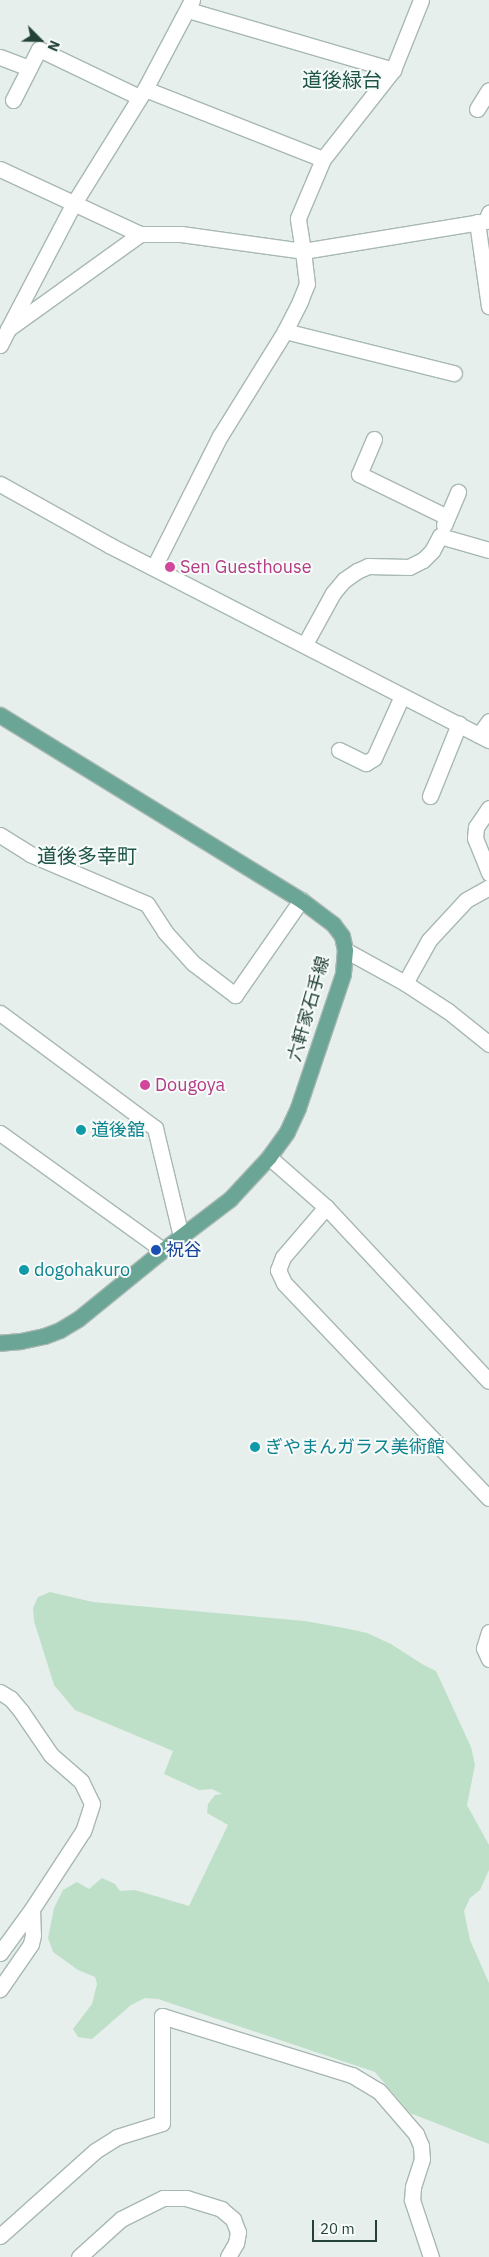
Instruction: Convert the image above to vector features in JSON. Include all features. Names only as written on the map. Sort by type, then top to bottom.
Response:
[{"type":"main road","name":"六軒家石手線","points":[[0,715],[301,900],[333,924],[342,936],[345,950],[342,974],[298,1108],[287,1132],[269,1157],[230,1199],[78,1319],[60,1330],[22,1341],[0,1342]]},
{"type":"street","points":[[154,567],[220,436],[285,331],[307,284],[298,218],[323,158],[393,70],[421,0]]},
{"type":"street","points":[[0,345],[74,203],[142,93],[190,5],[393,70]]},
{"type":"street","points":[[12,100],[39,49],[142,93],[323,158]]},
{"type":"street","points":[[0,57],[29,68]]},
{"type":"street","points":[[477,109],[489,90]]},
{"type":"street","points":[[0,169],[140,234],[181,234],[302,251],[485,219],[489,306]]},
{"type":"street","points":[[8,329],[140,234]]},
{"type":"street","points":[[285,331],[454,373]]},
{"type":"street","points":[[374,439],[359,474],[446,517]]},
{"type":"street","points":[[0,484],[154,567],[484,737],[489,721]]},
{"type":"street","points":[[306,644],[321,612],[344,580],[368,566],[409,567],[423,560],[432,551],[440,536],[446,517],[458,492]]},
{"type":"street","points":[[440,536],[489,550]]},
{"type":"street","points":[[339,750],[366,763],[374,758],[402,696]]},
{"type":"street","points":[[430,796],[459,724]]},
{"type":"street","points":[[489,808],[476,827],[475,838],[489,873]]},
{"type":"street","points":[[0,835],[30,854],[147,904],[165,932],[193,963],[235,995],[301,900]]},
{"type":"street","points":[[405,983],[429,940],[466,900],[489,887]]},
{"type":"street","points":[[345,950],[405,983],[448,1011],[489,1044]]},
{"type":"street","points":[[0,1014],[155,1128],[181,1236]]},
{"type":"street","points":[[0,1133],[163,1250]]},
{"type":"street","points":[[269,1157],[326,1207],[489,1381]]},
{"type":"street","points":[[326,1207],[283,1257],[278,1270],[284,1283],[489,1498]]},
{"type":"street","points":[[489,1632],[484,1648],[489,1658]]},
{"type":"street","points":[[0,1692],[22,1711],[51,1755],[81,1781],[92,1804],[83,1831],[32,1909],[2,1948]]},
{"type":"street","points":[[0,1989],[30,1944],[33,1935],[32,1909]]},
{"type":"street","points":[[0,2236],[95,2151],[117,2137],[162,2123],[162,2016],[352,2075],[379,2092],[416,2134],[421,2146],[422,2159],[413,2187],[412,2200],[431,2257]]},
{"type":"street","points":[[79,2257],[121,2219],[163,2198],[186,2198],[221,2209],[233,2219],[238,2232],[236,2243],[228,2257]]},
{"type":"green space","points":[[50,1592],[93,1602],[305,1621],[344,1628],[367,1633],[391,1644],[436,1671],[471,1747],[475,1765],[467,1805],[489,1845],[489,1870],[480,1890],[470,1898],[464,1911],[470,1940],[489,1983],[489,2144],[410,2113],[375,2072],[158,1999],[145,1998],[131,2005],[92,2039],[78,2037],[73,2029],[92,2004],[97,1984],[95,1977],[78,1970],[53,1952],[48,1938],[54,1908],[63,1890],[77,1882],[89,1889],[102,1878],[115,1884],[120,1891],[135,1890],[189,1906],[228,1825],[207,1813],[208,1804],[215,1795],[222,1794],[212,1789],[199,1790],[164,1774],[173,1751],[75,1710],[54,1685],[34,1621],[33,1608],[38,1597]]},
{"type":"place","name":"Sen Guesthouse","points":[[170,567]]},
{"type":"place","name":"Dougoya","points":[[145,1085]]},
{"type":"place","name":"道後舘","points":[[81,1130]]},
{"type":"place","name":"祝谷","points":[[156,1250]]},
{"type":"place","name":"dogohakuro","points":[[24,1270]]},
{"type":"place","name":"ぎやまんガラス美術館","points":[[255,1447]]},
{"type":"district","name":"道後緑台","points":[[342,79]]},
{"type":"district","name":"道後多幸町","points":[[87,855]]}]
